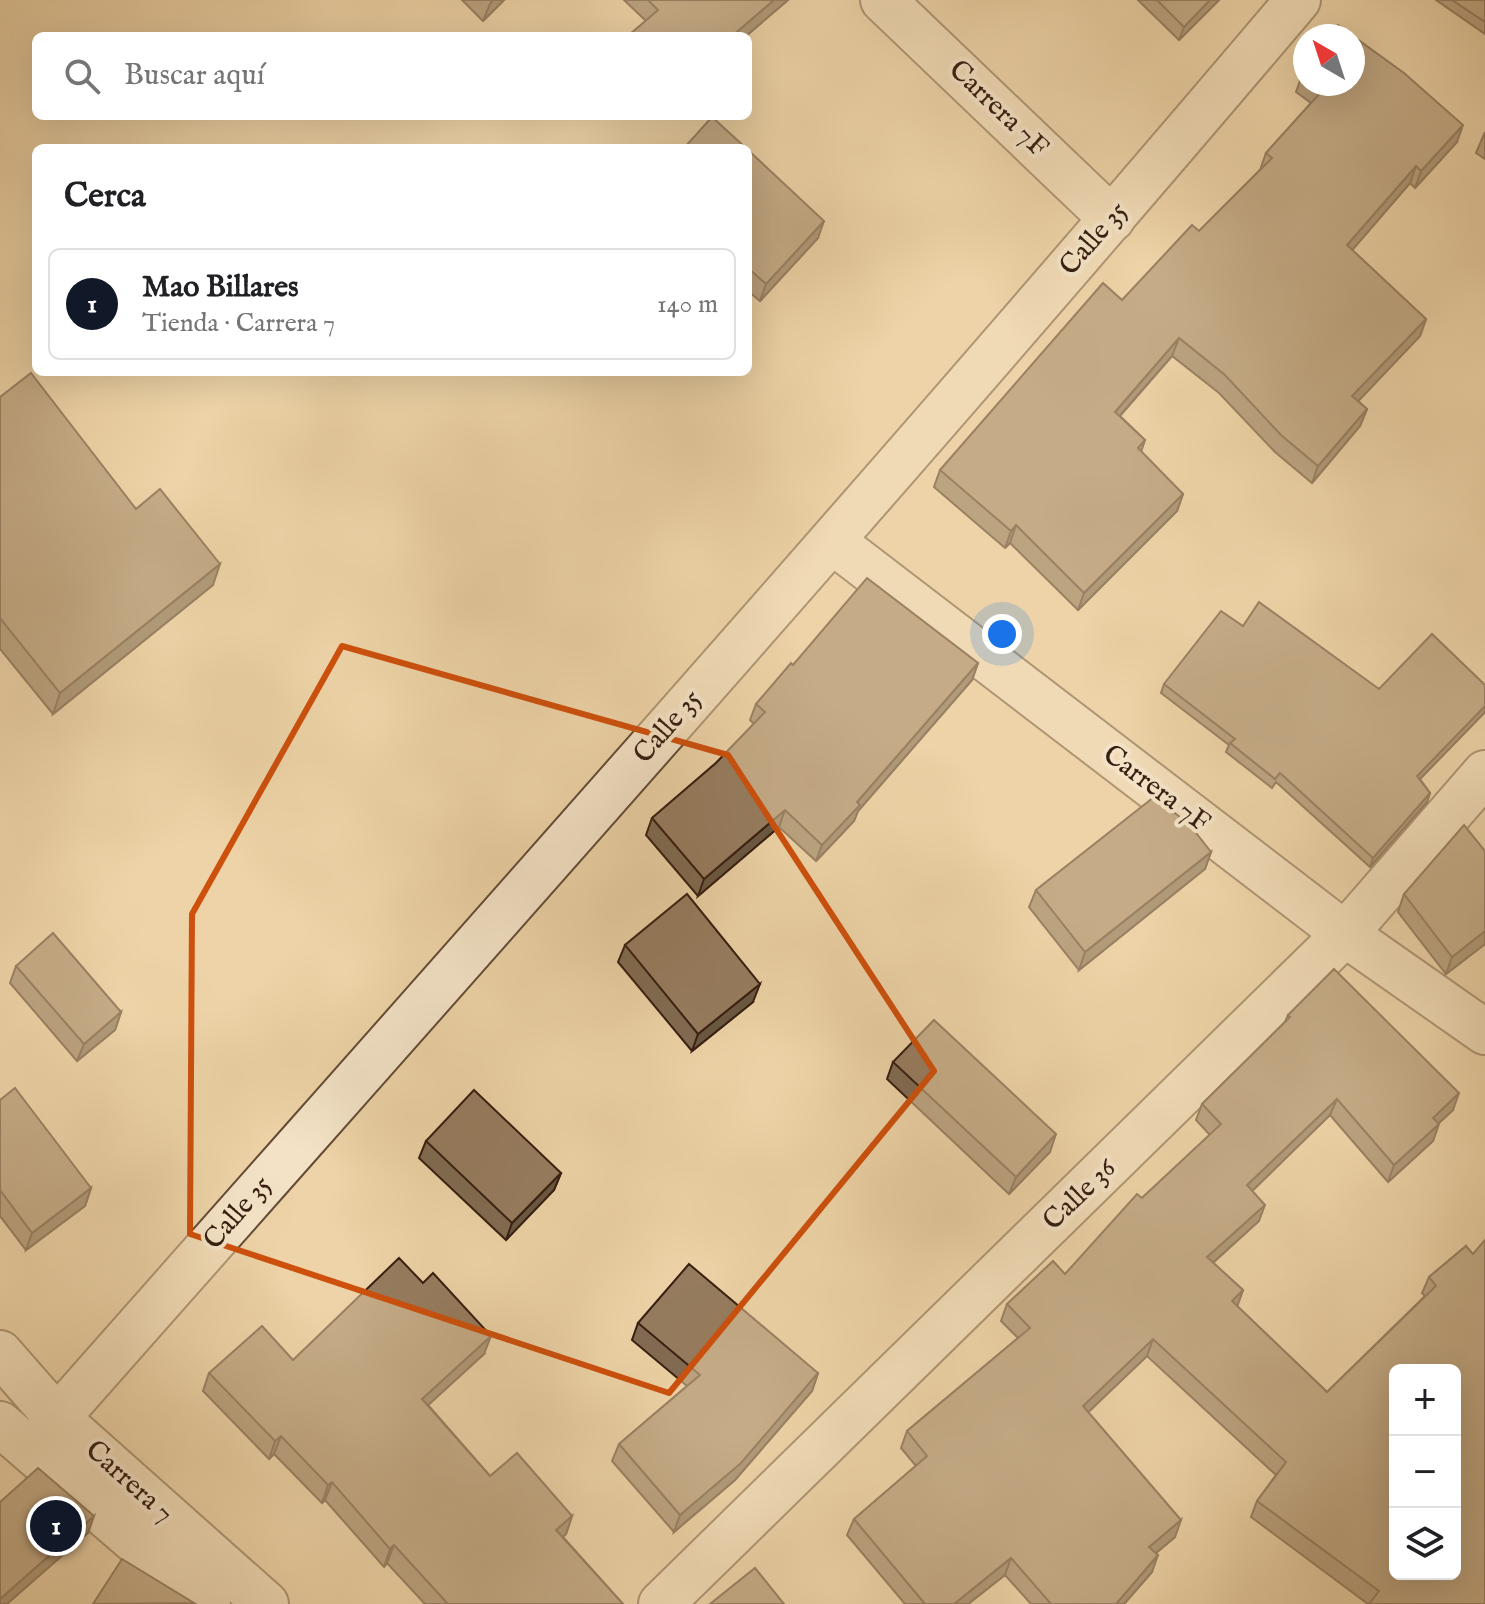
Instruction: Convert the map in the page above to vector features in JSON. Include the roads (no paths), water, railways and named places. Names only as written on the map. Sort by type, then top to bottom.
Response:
[{"type":"street","name":"Carrera 7F","points":[[883,0],[1112,219]]},
{"type":"street","name":"Calle 35","points":[[23,1428],[832,541],[1298,0]]},
{"type":"street","name":"Carrera 7F","points":[[832,541],[1345,934],[1485,1032]]},
{"type":"street","name":"Calle 36","points":[[661,1604],[1345,934],[1485,773]]},
{"type":"street","name":"Carrera 7","points":[[0,1353],[23,1428],[208,1604]]},
{"type":"street","name":"Carrera 7","points":[[23,1428],[266,1604]]},
{"type":"place","name":"Mao Billares","points":[[56,1526]]}]
